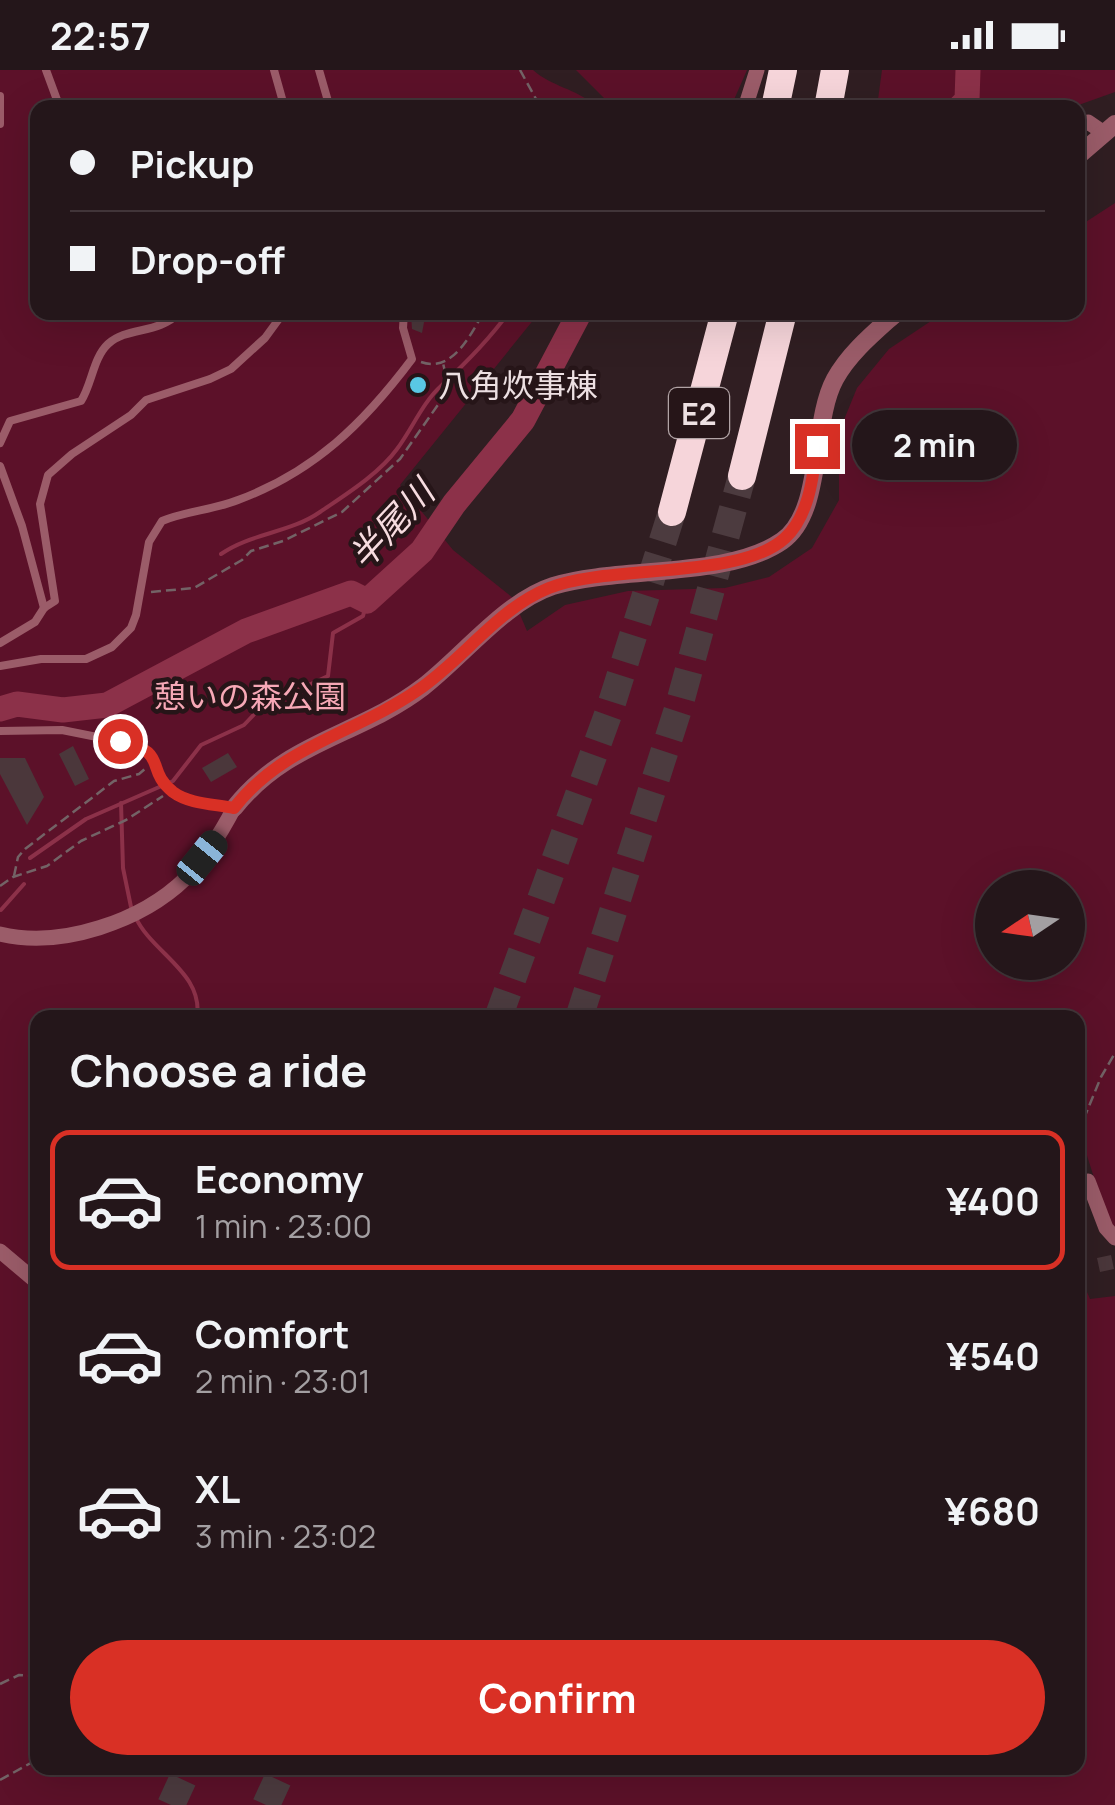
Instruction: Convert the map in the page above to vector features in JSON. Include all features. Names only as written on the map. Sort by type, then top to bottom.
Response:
[{"type":"highway","points":[[776,100],[783,70]]},
{"type":"highway","points":[[830,100],[836,70]]},
{"type":"highway","name":"E2","points":[[672,512],[724,320]]},
{"type":"highway","name":"E2","points":[[742,476],[781,320]]},
{"type":"street","points":[[748,100],[758,70]]},
{"type":"street","points":[[1085,124],[1109,128]]},
{"type":"street","points":[[1085,150],[1109,128]]},
{"type":"street","points":[[0,934],[19,939],[64,934],[125,918],[144,908],[185,879],[219,837],[251,786],[280,762],[385,711],[420,689],[514,605],[551,586],[702,566],[751,555],[784,540],[801,518],[814,473],[820,420],[835,379],[863,342],[888,320]]},
{"type":"street","points":[[1085,1187],[1115,1238]]},
{"type":"street","points":[[0,1251],[30,1276]]},
{"type":"lane","points":[[46,70],[57,100]]},
{"type":"lane","points":[[274,70],[282,100]]},
{"type":"lane","points":[[320,70],[328,100]]},
{"type":"lane","points":[[0,96],[0,124]]},
{"type":"lane","points":[[0,443],[10,421],[81,401],[100,354],[112,341],[164,326],[171,320]]},
{"type":"lane","points":[[0,643],[35,622],[55,600],[40,504],[48,475],[146,400],[231,369],[265,338],[278,320]]},
{"type":"lane","points":[[0,666],[41,659],[70,662],[100,654],[130,628],[142,592],[150,542],[162,521],[234,502],[312,464],[368,415],[412,359],[404,320]]},
{"type":"lane","points":[[0,466],[22,526],[44,608]]},
{"type":"lane","points":[[0,731],[62,730],[142,746],[156,761],[160,777],[170,790],[184,799],[234,808]]},
{"type":"path","points":[[520,70],[536,100]]},
{"type":"path","points":[[412,359],[429,365],[443,362],[468,340],[479,320]]},
{"type":"path","points":[[142,592],[194,588],[242,560],[251,550],[312,527],[360,499],[409,449],[449,389],[443,362]]},
{"type":"path","points":[[13,877],[18,857],[25,850],[114,781],[139,774],[156,761]]},
{"type":"path","points":[[0,886],[13,877],[47,866],[81,841],[126,820],[170,790]]},
{"type":"path","points":[[1085,1115],[1115,1053]]},
{"type":"path","points":[[0,1684],[19,1675],[30,1676]]},
{"type":"path","points":[[0,1780],[30,1763]]},
{"type":"green space","name":"憩いの森公園","points":[[0,70],[533,70],[587,100],[30,100],[30,320],[533,320],[400,485],[453,550],[513,598],[527,631],[565,605],[628,591],[725,588],[769,577],[812,548],[839,500],[839,432],[857,388],[889,349],[932,320],[1085,320],[1085,222],[1115,203],[1115,1233],[1110,1228],[1085,1149],[1085,1010],[30,1010],[30,1775],[1085,1775],[1085,1287],[1090,1299],[1115,1296],[1115,1805],[0,1805]]},
{"type":"green space","points":[[576,70],[747,70],[734,100],[606,100]]},
{"type":"green space","points":[[882,70],[1115,70],[1115,92],[1085,103],[878,100]]},
{"type":"building","points":[[411,320],[424,320],[422,333],[412,329]]},
{"type":"building","name":"八角炊事棟","points":[[418,375],[426,378],[426,394],[418,397],[410,394],[407,386],[410,378]]},
{"type":"building","points":[[73,746],[89,779],[75,786],[59,754]]},
{"type":"building","points":[[228,753],[237,767],[211,782],[202,768]]},
{"type":"building","points":[[0,758],[25,758],[44,797],[27,825],[0,774]]},
{"type":"building","points":[[1111,1255],[1114,1269],[1100,1272],[1097,1258]]},
{"type":"waterway","name":"半尾川","points":[[967,100],[968,70]]},
{"type":"waterway","points":[[221,554],[308,519],[371,475],[397,449],[435,392],[503,320]]},
{"type":"waterway","name":"半尾川","points":[[0,709],[17,704],[63,710],[107,705],[246,631],[351,593],[367,601],[422,551],[454,504],[523,420],[576,320]]},
{"type":"waterway","points":[[30,858],[86,819],[173,781],[201,745],[244,725],[261,707],[328,676],[333,633],[363,616],[367,601]]},
{"type":"waterway","points":[[121,803],[123,868],[131,907]]},
{"type":"waterway","points":[[1,910],[24,884]]},
{"type":"waterway","points":[[135,916],[152,941],[185,975],[193,988],[197,1010]]},
{"type":"tunnel","points":[[582,1010],[679,706],[742,476]]},
{"type":"tunnel","points":[[501,1010],[610,709],[672,512]]},
{"type":"tunnel","points":[[171,1805],[185,1775]]},
{"type":"tunnel","points":[[266,1805],[280,1775]]},
{"type":"place","name":"八角炊事棟","points":[[418,385]]},
{"type":"route","points":[[120,741],[142,746],[152,754],[160,777],[184,799],[234,808],[251,786],[280,762],[385,711],[420,689],[514,605],[551,586],[702,566],[751,555],[784,540],[801,518],[817,446]]}]
